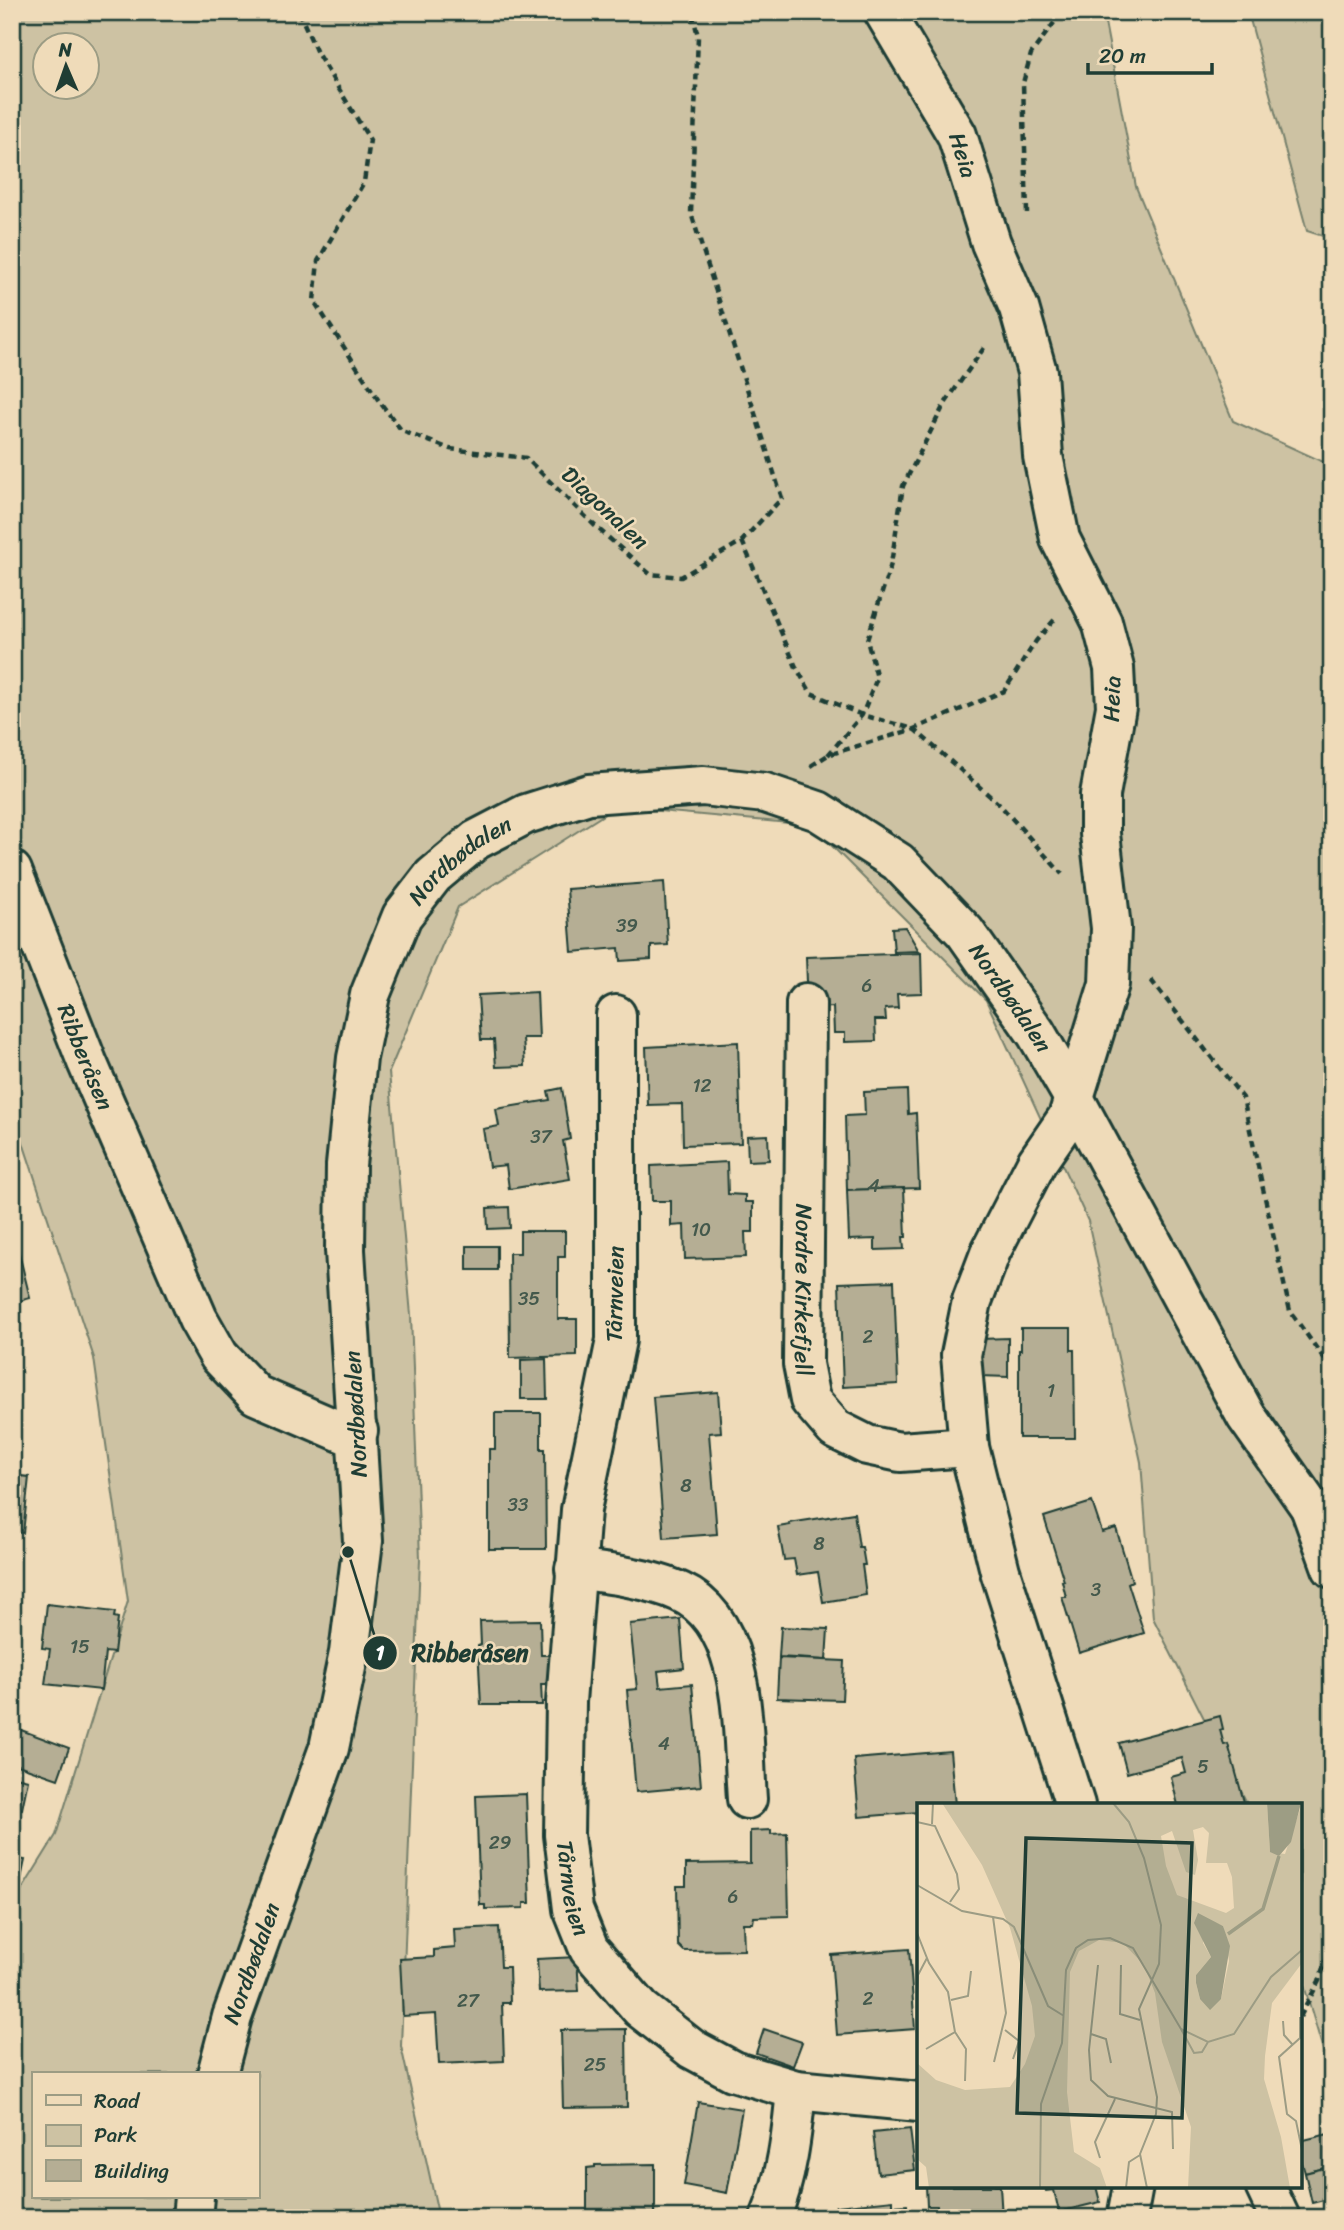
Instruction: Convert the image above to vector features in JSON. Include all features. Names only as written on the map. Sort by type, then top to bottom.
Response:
[{"type":"street","name":"Heia","points":[[884,12],[957,135],[991,243],[1019,308],[1037,372],[1044,456],[1059,539],[1102,622],[1114,667],[1116,707],[1100,795],[1100,834],[1111,929],[1109,984],[1075,1100]]},
{"type":"street","name":"Nordbødalen","points":[[218,2072],[232,2017],[329,1748],[349,1653],[363,1541],[345,1250],[346,1165],[357,1058],[370,995],[402,916],[433,876],[476,840],[526,814],[589,794],[703,786],[765,793],[818,811],[898,862],[965,932],[1036,1033],[1246,1416],[1321,1515],[1332,1568]]},
{"type":"street","name":"Ribberåsen","points":[[12,871],[87,1062],[198,1319],[219,1356],[256,1395],[344,1433],[358,1431]]},
{"type":"street","name":"Nordre Kirkefjell","points":[[806,1003],[803,1364],[810,1400],[835,1429],[867,1445],[900,1452],[969,1447]]},
{"type":"street","name":"Tårnveien","points":[[615,1015],[616,1340],[581,1510],[566,1702],[564,1835],[573,1909],[589,1948],[641,2009],[692,2049],[733,2071],[796,2090],[917,2102]]},
{"type":"street","points":[[1074,1803],[1000,1571],[969,1447],[961,1355],[972,1301],[991,1251],[1037,1162],[1068,1117],[1075,1100]]},
{"type":"street","points":[[576,1569],[620,1575],[679,1591],[705,1608],[723,1634],[737,1671],[747,1799]]},
{"type":"street","points":[[770,2218],[779,2196],[792,2129],[796,2090]]},
{"type":"street","points":[[1127,2218],[1133,2188]]},
{"type":"street","points":[[1266,2188],[1280,2218]]},
{"type":"street","points":[[192,2218],[194,2198]]},
{"type":"path","name":"Diagonalen","points":[[299,12],[317,52],[370,140],[364,182],[318,261],[314,301],[379,401],[402,431],[450,449],[526,458],[594,525],[650,574],[681,577],[742,541],[782,498],[691,213],[698,36],[692,12]]},
{"type":"path","points":[[1027,222],[1023,83],[1031,54],[1062,12]]},
{"type":"path","points":[[828,755],[862,715],[877,678],[867,640],[891,564],[904,486],[944,405],[982,349],[1019,308]]},
{"type":"path","points":[[742,541],[796,667],[811,693],[862,715],[914,729],[1000,805],[1065,877]]},
{"type":"path","points":[[765,793],[828,755],[914,729],[1004,691],[1037,641],[1084,586]]},
{"type":"path","points":[[1111,929],[1243,1098],[1290,1311],[1332,1370]]},
{"type":"path","points":[[1302,2013],[1319,1981],[1332,1942]]},
{"type":"green space","points":[[12,12],[1103,12],[1136,187],[1233,421],[1332,466],[1332,2080],[1302,1979],[1302,1803],[1247,1803],[1153,1618],[1141,1462],[1088,1221],[986,1000],[811,825],[616,807],[458,907],[389,1072],[411,1315],[420,1559],[401,2046],[439,2218],[12,2218],[12,1906],[56,1835],[128,1601],[94,1358],[12,1109]]},
{"type":"green space","points":[[1248,12],[1332,12],[1332,239],[1307,231]]},
{"type":"building","points":[[664,882],[668,945],[651,946],[651,959],[620,961],[619,948],[572,952],[567,889]]},
{"type":"building","points":[[905,927],[919,951],[894,952],[892,928]]},
{"type":"building","points":[[921,953],[922,993],[897,994],[898,1008],[885,1009],[886,1020],[875,1020],[876,1041],[845,1042],[845,1033],[834,1033],[833,1007],[808,1008],[806,957]]},
{"type":"building","points":[[537,992],[539,1038],[523,1038],[525,1066],[496,1067],[494,1040],[481,1040],[478,995]]},
{"type":"building","points":[[738,1042],[741,1143],[683,1145],[682,1104],[648,1105],[646,1047]]},
{"type":"building","points":[[562,1088],[570,1139],[563,1141],[570,1179],[509,1189],[506,1165],[489,1167],[483,1129],[499,1126],[496,1109],[550,1100],[548,1091]]},
{"type":"building","points":[[907,1090],[908,1114],[916,1113],[919,1188],[847,1190],[845,1116],[865,1115],[864,1092]]},
{"type":"building","points":[[768,1135],[769,1160],[748,1161],[747,1136]]},
{"type":"building","points":[[727,1162],[728,1194],[745,1195],[745,1202],[753,1202],[753,1232],[745,1232],[746,1257],[685,1259],[684,1225],[671,1226],[671,1201],[652,1201],[651,1166]]},
{"type":"building","points":[[904,1188],[904,1249],[875,1250],[875,1239],[849,1240],[847,1190]]},
{"type":"building","points":[[509,1207],[510,1228],[488,1229],[487,1208]]},
{"type":"building","points":[[520,1231],[565,1231],[565,1257],[558,1257],[558,1319],[577,1319],[577,1356],[510,1358],[509,1253],[520,1253]]},
{"type":"building","points":[[12,1244],[14,1250],[18,1249],[30,1298],[12,1303]]},
{"type":"building","points":[[467,1246],[497,1246],[497,1270],[467,1270]]},
{"type":"building","points":[[894,1281],[898,1384],[843,1387],[839,1283]]},
{"type":"building","points":[[1021,1328],[1071,1328],[1071,1350],[1074,1350],[1075,1438],[1019,1438]]},
{"type":"building","points":[[1008,1338],[1008,1377],[980,1376],[980,1339]]},
{"type":"building","points":[[546,1359],[547,1399],[521,1399],[521,1360]]},
{"type":"building","points":[[718,1392],[721,1432],[709,1433],[717,1534],[664,1538],[653,1397]]},
{"type":"building","points":[[495,1413],[541,1413],[541,1449],[545,1449],[546,1549],[489,1549],[489,1449],[495,1449]]},
{"type":"building","points":[[12,1475],[29,1477],[23,1533],[12,1532]]},
{"type":"building","points":[[1092,1502],[1102,1532],[1116,1528],[1132,1581],[1128,1583],[1144,1633],[1079,1653],[1062,1597],[1066,1597],[1064,1581],[1044,1517]]},
{"type":"building","points":[[854,1513],[859,1547],[862,1547],[865,1565],[862,1565],[866,1595],[823,1602],[818,1572],[797,1575],[794,1559],[784,1560],[778,1527]]},
{"type":"building","points":[[47,1604],[115,1612],[114,1617],[118,1618],[114,1653],[105,1652],[101,1690],[45,1684],[50,1649],[42,1648]]},
{"type":"building","points":[[680,1619],[684,1668],[658,1671],[660,1687],[692,1684],[701,1786],[636,1792],[627,1690],[637,1689],[630,1624]]},
{"type":"building","points":[[540,1620],[541,1655],[549,1655],[550,1684],[541,1684],[542,1705],[481,1705],[478,1646],[481,1645],[480,1621]]},
{"type":"building","points":[[781,1627],[828,1629],[826,1660],[779,1657]]},
{"type":"building","points":[[779,1658],[844,1661],[842,1700],[777,1698]]},
{"type":"building","points":[[1220,1716],[1224,1745],[1228,1744],[1244,1802],[1178,1803],[1171,1777],[1186,1773],[1182,1758],[1127,1773],[1119,1743]]},
{"type":"building","points":[[21,1730],[69,1748],[58,1779],[12,1763],[12,1753]]},
{"type":"building","points":[[950,1751],[955,1803],[917,1803],[917,1812],[859,1817],[854,1759]]},
{"type":"building","points":[[12,1776],[28,1780],[22,1809],[12,1807]]},
{"type":"building","points":[[526,1794],[530,1903],[524,1903],[524,1908],[485,1909],[485,1905],[480,1905],[476,1796]]},
{"type":"building","points":[[771,1830],[771,1834],[787,1833],[789,1916],[754,1917],[753,1923],[743,1923],[744,1950],[684,1951],[678,1945],[677,1886],[686,1886],[686,1864],[750,1863],[750,1831]]},
{"type":"building","points":[[12,1858],[25,1860],[13,1916],[12,1916]]},
{"type":"building","points":[[499,1927],[501,1967],[509,1967],[510,2003],[502,2003],[504,2061],[439,2064],[436,2014],[403,2016],[400,1959],[434,1957],[434,1950],[455,1948],[454,1929]]},
{"type":"building","points":[[909,1949],[915,2029],[837,2035],[831,1955]]},
{"type":"building","points":[[577,1957],[579,1991],[539,1992],[537,1959]]},
{"type":"building","points":[[626,2029],[627,2107],[563,2108],[561,2030]]},
{"type":"building","points":[[764,2029],[802,2042],[793,2066],[756,2053]]},
{"type":"building","points":[[698,2102],[742,2109],[727,2193],[684,2185]]},
{"type":"building","points":[[910,2129],[915,2170],[878,2174],[873,2133]]},
{"type":"building","points":[[1332,2133],[1332,2166],[1305,2173],[1302,2140]]},
{"type":"building","points":[[655,2164],[655,2218],[574,2218],[587,2216],[587,2168],[595,2165]]},
{"type":"building","points":[[1332,2166],[1332,2198],[1312,2203],[1305,2173]]},
{"type":"building","points":[[926,2188],[1000,2188],[1002,2218],[938,2218],[937,2206],[927,2206]]},
{"type":"building","points":[[1045,2188],[1096,2188],[1100,2202],[1059,2212],[1054,2190],[1046,2191]]},
{"type":"building","points":[[893,2200],[893,2206],[907,2205],[908,2218],[825,2218],[824,2210],[837,2208],[836,2206]]},
{"type":"place","name":"Ribberåsen","points":[[348,1552]]}]
